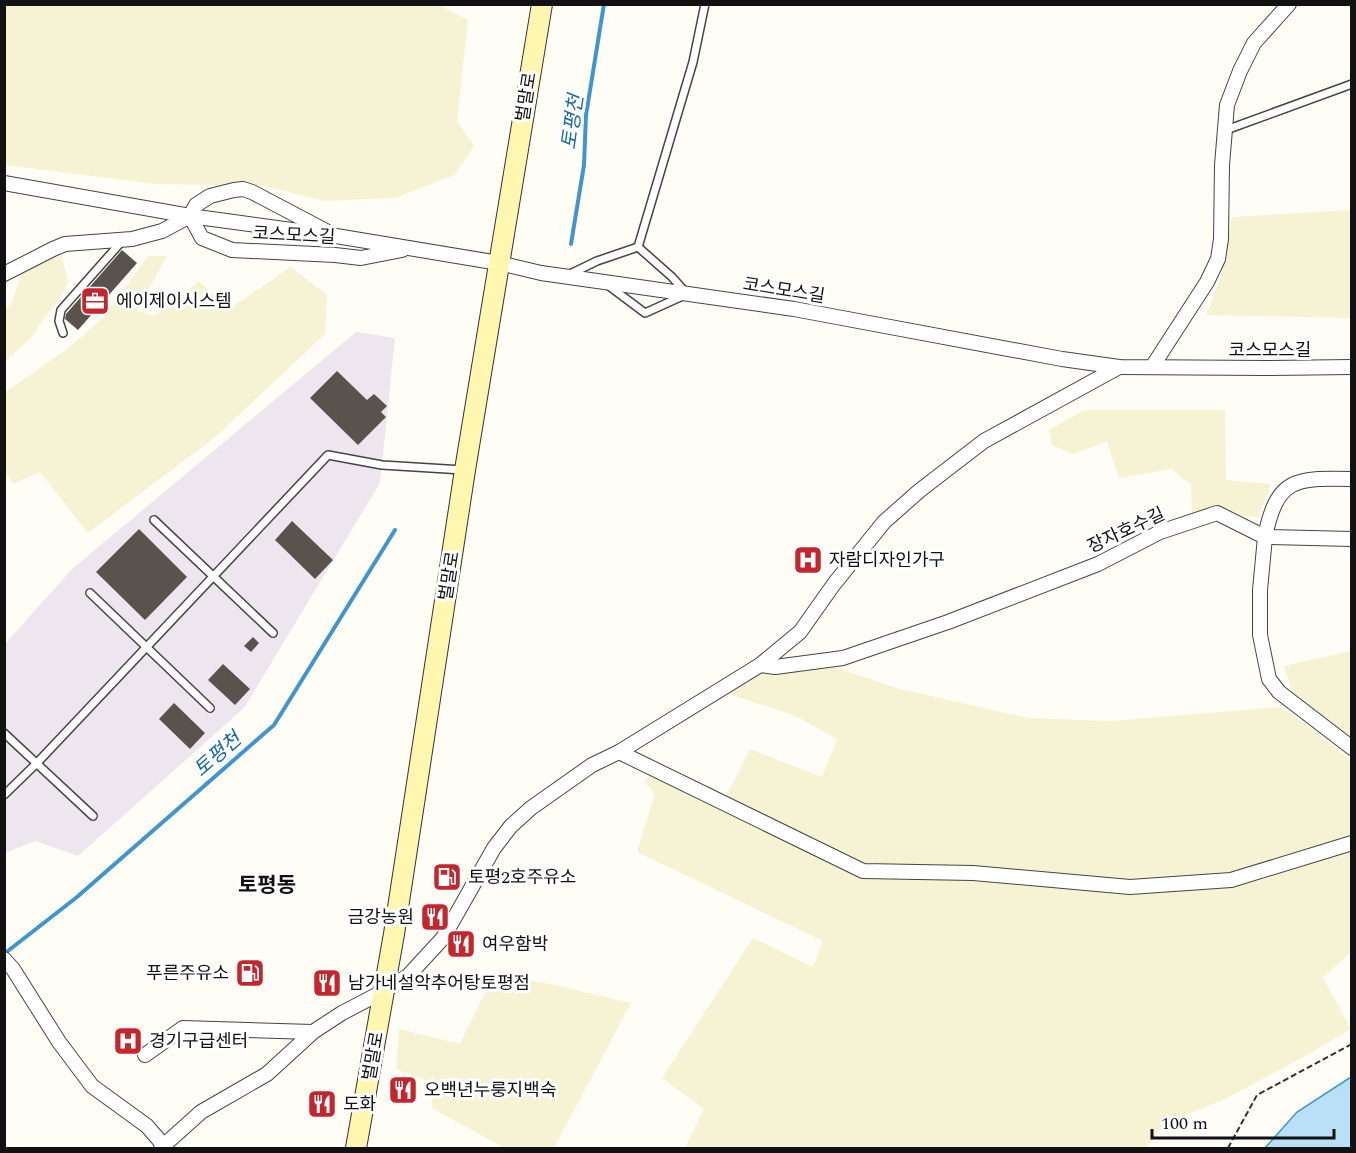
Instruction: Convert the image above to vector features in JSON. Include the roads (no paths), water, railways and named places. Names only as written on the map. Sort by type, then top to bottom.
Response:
[{"type":"street","points":[[1152,367],[1207,282],[1218,259],[1221,239],[1222,165],[1227,105],[1254,43],[1289,4]]},
{"type":"street","name":"벌말로","points":[[356,1149],[384,991],[540,5]]},
{"type":"street","name":"코스모스길","points":[[4,183],[190,216],[411,248],[499,263],[541,273],[795,309],[1062,359],[1119,367],[1352,367]]},
{"type":"street","name":"코스모스길","points":[[4,274],[65,244],[123,239],[162,231],[190,216],[201,200],[234,190],[243,189],[252,192],[336,236]]},
{"type":"street","name":"코스모스길","points":[[190,216],[202,238],[232,250],[367,258],[411,248]]},
{"type":"street","points":[[5,960],[59,1042],[92,1086],[147,1126],[163,1148],[201,1112],[267,1074],[313,1032],[408,976],[443,938],[484,866],[512,826],[531,808],[592,765],[619,752],[760,665],[800,632],[834,584],[884,522],[919,491],[984,441],[1119,367]]},
{"type":"street","points":[[1352,479],[1318,478],[1297,481],[1286,488],[1273,506],[1265,537],[1260,590],[1260,635],[1269,679],[1279,692],[1352,748]]},
{"type":"street","name":"장자호수길","points":[[760,665],[775,667],[843,658],[948,622],[1098,564],[1160,532],[1217,513],[1265,537]]},
{"type":"street","points":[[1265,537],[1352,539]]},
{"type":"street","points":[[619,752],[863,871],[973,873],[1130,887],[1231,880],[1352,843]]},
{"type":"street","points":[[145,1055],[183,1028],[313,1032]]},
{"type":"lane","points":[[638,247],[693,62],[705,4]]},
{"type":"lane","points":[[1226,130],[1352,84]]},
{"type":"lane","points":[[63,333],[59,321],[61,310],[123,239]]},
{"type":"lane","points":[[567,275],[597,261],[638,247]]},
{"type":"lane","points":[[605,282],[645,313],[687,294],[672,277],[638,247]]},
{"type":"lane","points":[[4,795],[37,763],[328,455],[382,465],[465,470]]},
{"type":"lane","points":[[154,520],[273,633]]},
{"type":"lane","points":[[90,593],[210,708]]},
{"type":"lane","points":[[4,733],[93,816]]},
{"type":"water","points":[[1351,1077],[1351,1148],[1265,1148],[1297,1112]]},
{"type":"waterway","name":"토평천","points":[[571,244],[584,165],[586,115],[604,4]]},
{"type":"waterway","name":"토평천","points":[[4,954],[77,897],[274,725],[395,530]]},
{"type":"place","name":"에이제이시스템","points":[[95,301]]},
{"type":"place","name":"자람디자인가구","points":[[808,560]]},
{"type":"place","name":"토평2호주유소","points":[[447,877]]},
{"type":"place","name":"금강농원","points":[[435,917]]},
{"type":"place","name":"여우함박","points":[[461,944]]},
{"type":"place","name":"푸른주유소","points":[[250,973]]},
{"type":"place","name":"남가네설악추어탕토평점","points":[[327,983]]},
{"type":"place","name":"경기구급센터","points":[[128,1041]]},
{"type":"place","name":"오백년누룽지백숙","points":[[403,1090]]},
{"type":"place","name":"도화","points":[[322,1104]]},
{"type":"district","name":"토평동","points":[[267,885]]}]
